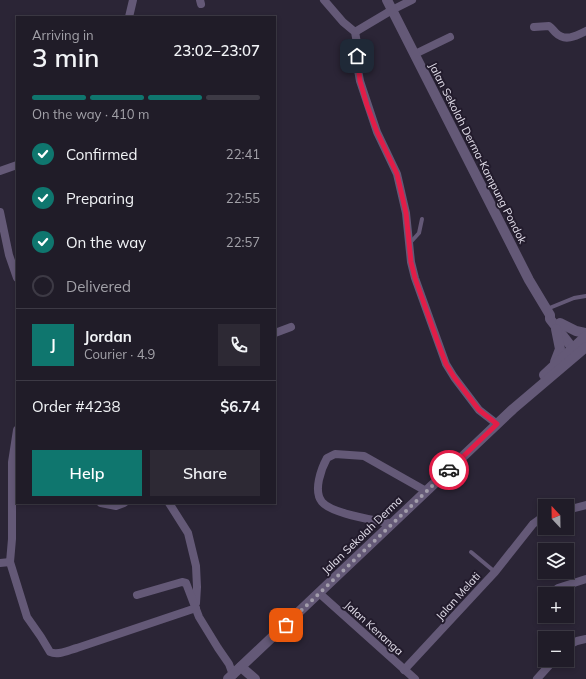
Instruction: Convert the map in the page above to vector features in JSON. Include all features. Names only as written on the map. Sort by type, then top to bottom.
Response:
[{"type":"street","points":[[129,16],[133,0]]},
{"type":"street","points":[[324,0],[355,32],[360,81],[377,132],[397,174],[406,213],[411,262],[415,278],[446,364],[479,410],[497,424]]},
{"type":"street","name":"Jalan Sekolah Derma-Kampung Pondok","points":[[387,0],[529,280],[549,312],[554,315],[557,324],[579,349]]},
{"type":"street","points":[[355,32],[412,0]]},
{"type":"street","points":[[534,27],[549,26],[564,38],[569,38],[586,31]]},
{"type":"street","points":[[415,54],[450,37]]},
{"type":"street","points":[[0,171],[16,165]]},
{"type":"street","points":[[0,212],[9,255],[16,275]]},
{"type":"street","points":[[552,367],[559,356],[560,349],[557,324],[586,335]]},
{"type":"street","points":[[276,332],[291,327]]},
{"type":"street","name":"Jalan Sekolah Derma","points":[[233,678],[241,667],[426,491],[579,349],[586,335]]},
{"type":"street","name":"Jalan Sekolah Derma","points":[[513,409],[552,367],[579,349]]},
{"type":"street","points":[[16,451],[10,562],[27,617],[50,652],[54,654],[77,648],[196,608]]},
{"type":"street","points":[[392,524],[351,515],[328,508],[321,501],[318,479],[327,458],[335,454],[364,456],[426,491]]},
{"type":"street","points":[[105,504],[116,506],[121,504]]},
{"type":"street","points":[[170,504],[188,533],[196,566],[196,608]]},
{"type":"street","points":[[574,508],[586,505]]},
{"type":"street","name":"Jalan Melati","points":[[404,670],[495,572],[533,524],[538,521]]},
{"type":"street","points":[[0,563],[10,562]]},
{"type":"street","points":[[561,587],[586,579]]},
{"type":"street","points":[[137,595],[182,582],[186,583],[199,617],[229,664],[233,678]]},
{"type":"street","name":"Jalan Kenanga","points":[[319,593],[415,679]]},
{"type":"street","points":[[574,642],[586,639]]},
{"type":"street","points":[[229,664],[241,667],[255,679]]},
{"type":"street","points":[[537,679],[548,667]]},
{"type":"lane","points":[[409,245],[419,233],[422,219]]},
{"type":"lane","points":[[549,312],[574,298],[586,296]]},
{"type":"lane","points":[[470,552],[495,572]]},
{"type":"way so far","points":[[286,625],[449,470]]},
{"type":"route","points":[[357,56],[360,81],[367,105],[377,132],[390,156],[401,188],[406,213],[411,262],[415,278],[446,364],[479,410],[497,424],[449,470]]}]
